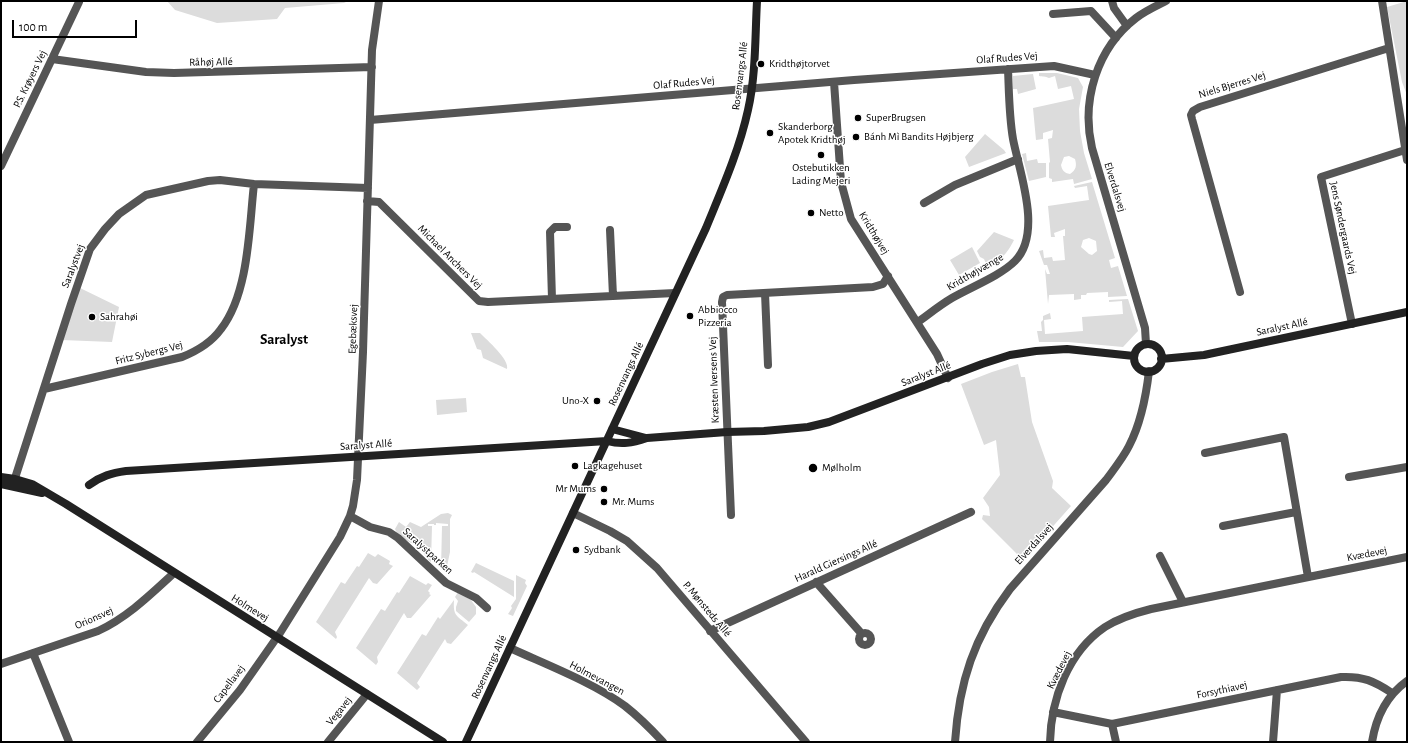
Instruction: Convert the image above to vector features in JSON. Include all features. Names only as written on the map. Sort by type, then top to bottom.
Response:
[{"type":"street","name":"Egebæksvej","points":[[277,638],[340,537],[350,516],[356,492],[363,352],[372,50],[379,1]]},
{"type":"street","name":"Rosenvangs Allé","points":[[466,742],[706,228],[732,167],[742,136],[752,89],[755,60],[757,1]]},
{"type":"street","points":[[1112,1],[1114,8],[1127,26]]},
{"type":"street","name":"Elverdalsvej","points":[[1146,344],[1146,328],[1092,148],[1088,124],[1089,100],[1095,75],[1100,63],[1116,38],[1141,14],[1166,1]]},
{"type":"street","points":[[1382,1],[1407,160]]},
{"type":"street","name":"P.S. Krøyers Vej","points":[[1,166],[79,2]]},
{"type":"street","points":[[1053,14],[1091,11],[1116,38]]},
{"type":"street","name":"Niels Bjerres Vej","points":[[1240,292],[1192,119],[1192,111],[1200,107],[1389,48]]},
{"type":"street","name":"Råhøj Allé","points":[[52,59],[146,72],[174,74],[372,67]]},
{"type":"street","name":"Olaf Rudes Vej","points":[[370,120],[834,82],[1054,66],[1095,75]]},
{"type":"street","name":"Kridthøjvænge","points":[[918,322],[951,298],[1008,268],[1021,253],[1028,232],[1027,196],[1011,122],[1008,69]]},
{"type":"street","name":"Kridthøjvej","points":[[834,82],[841,182],[851,219],[938,354],[948,378]]},
{"type":"street","name":"Jens Søndergaards Vej","points":[[1352,324],[1321,177],[1405,150]]},
{"type":"street","points":[[924,203],[955,185],[1018,159]]},
{"type":"street","name":"Saralystvej","points":[[14,483],[90,249],[105,228],[119,214],[146,195],[208,180],[254,184],[368,188]]},
{"type":"street","name":"Fritz Sybergs Vej","points":[[44,388],[182,357],[203,347],[214,337],[222,329],[230,316],[240,289],[245,268],[254,184]]},
{"type":"street","name":"Michael Anchers Vej","points":[[367,201],[379,202],[479,301],[488,302],[675,293]]},
{"type":"street","points":[[552,299],[550,232],[555,228],[567,227]]},
{"type":"street","points":[[610,230],[613,296]]},
{"type":"street","name":"Kræsten Iversens Vej","points":[[727,432],[723,298],[727,295],[874,287],[882,284],[888,276]]},
{"type":"street","points":[[765,293],[768,366]]},
{"type":"street","name":"Saralyst Allé","points":[[1161,359],[1204,355],[1407,312]]},
{"type":"street","points":[[1146,344],[1156,346],[1159,350],[1161,359],[1158,367],[1149,372],[1136,366],[1134,356],[1139,346],[1146,344]]},
{"type":"street","name":"Saralyst Allé","points":[[89,485],[102,477],[126,471],[607,441],[618,444],[634,442],[647,438],[794,428],[829,422],[1010,355],[1036,351],[1067,349],[1134,356]]},
{"type":"street","name":"Elverdalsvej","points":[[955,742],[957,714],[965,674],[983,630],[1010,588],[1106,480],[1120,462],[1129,447],[1137,428],[1146,394],[1149,372]]},
{"type":"street","name":"Saralyst Allé","points":[[612,429],[647,438]]},
{"type":"street","points":[[727,432],[731,515]]},
{"type":"street","points":[[1205,453],[1284,437],[1308,577]]},
{"type":"street","points":[[1349,477],[1407,467]]},
{"type":"street","name":"Holmevej","points":[[1,477],[45,493],[68,506],[443,742]]},
{"type":"street","name":"Holmevej","points":[[1,484],[14,483]]},
{"type":"street","name":"Harald Giersings Allé","points":[[710,630],[971,512]]},
{"type":"street","points":[[1223,526],[1296,512]]},
{"type":"street","name":"P. Mønsteds Allé","points":[[573,513],[610,531],[632,545],[657,568],[806,742]]},
{"type":"street","name":"Saralystparken","points":[[350,516],[370,526],[389,532],[398,538],[446,583],[476,598],[487,608]]},
{"type":"street","points":[[1160,556],[1183,602]]},
{"type":"street","name":"Kvædevej","points":[[1050,742],[1050,724],[1058,692],[1073,662],[1082,650],[1105,628],[1119,620],[1134,613],[1183,602],[1407,557]]},
{"type":"street","name":"Orionsvej","points":[[1,664],[111,625],[133,609],[174,573]]},
{"type":"street","points":[[816,582],[861,633]]},
{"type":"street","name":"Capellavej","points":[[197,742],[240,690],[277,638]]},
{"type":"street","name":"Holmevangen","points":[[510,648],[607,694],[638,717],[663,742]]},
{"type":"street","points":[[32,653],[69,742]]},
{"type":"street","name":"Forsythiavej","points":[[1053,712],[1112,724],[1341,677],[1353,676],[1371,680],[1392,693]]},
{"type":"street","points":[[1372,742],[1377,719],[1387,699],[1407,681]]},
{"type":"street","points":[[1273,742],[1277,690]]},
{"type":"street","name":"Vegavej","points":[[328,742],[366,694]]},
{"type":"street","points":[[1112,724],[1116,742]]},
{"type":"shaded area","points":[[167,1],[348,1],[344,3],[285,8],[277,19],[217,23],[175,10]]},
{"type":"shaded area","points":[[1407,1],[1407,95],[1402,82],[1387,7]]},
{"type":"shaded area","points":[[1039,73],[1057,73],[1078,78],[1083,87],[1079,109],[1080,131],[1084,153],[1092,179],[1074,184],[1073,179],[1052,182],[1052,179],[1049,178],[1050,162],[1048,139],[1052,138],[1053,130],[1043,133],[1043,139],[1036,140],[1033,108],[1074,99],[1071,86],[1058,89],[1055,76],[1049,78],[1039,76]],"holes":[[[1069,156],[1075,159],[1076,166],[1074,171],[1070,174],[1065,172],[1061,165],[1064,157]]]},
{"type":"shaded area","points":[[1033,74],[1036,89],[1018,94],[1017,89],[1013,89],[1013,76]]},
{"type":"shaded area","points":[[985,134],[1006,153],[969,167],[965,157]]},
{"type":"shaded area","points":[[1026,153],[1027,161],[1037,159],[1038,163],[1046,163],[1046,177],[1029,181],[1022,154]]},
{"type":"shaded area","points":[[1092,182],[1115,258],[1109,260],[1111,268],[1118,266],[1127,296],[1108,297],[1108,292],[1087,293],[1086,295],[1081,295],[1081,299],[1074,300],[1074,294],[1049,295],[1048,304],[1045,269],[1047,274],[1050,274],[1047,265],[1044,265],[1039,251],[1043,250],[1044,258],[1052,257],[1053,261],[1065,260],[1063,236],[1065,236],[1065,229],[1054,233],[1055,237],[1051,237],[1048,206],[1089,200],[1087,186],[1075,188],[1074,186]],"holes":[[[1089,238],[1096,241],[1097,251],[1092,255],[1081,247],[1083,240]]]},
{"type":"shaded area","points":[[994,232],[1014,240],[1004,256],[987,266],[984,259],[980,257],[977,251]]},
{"type":"shaded area","points":[[972,247],[980,263],[959,275],[950,260]]},
{"type":"shaded area","points":[[80,288],[119,307],[112,342],[62,340]]},
{"type":"shaded area","points":[[1128,299],[1138,331],[1123,347],[1068,342],[1039,342],[1037,331],[1042,331],[1041,322],[1043,320],[1043,316],[1050,313],[1051,319],[1044,320],[1045,334],[1083,331],[1082,317],[1123,314],[1122,301],[1109,302],[1109,300]]},
{"type":"shaded area","points":[[471,333],[480,333],[492,345],[502,356],[507,365],[507,369],[483,358],[481,350],[477,349]]},
{"type":"shaded area","points":[[1018,364],[1021,377],[1025,377],[1032,422],[1053,481],[1052,488],[1071,506],[1023,560],[982,519],[983,515],[990,516],[989,507],[983,498],[1000,475],[996,440],[984,445],[961,384]]},
{"type":"shaded area","points":[[466,398],[467,412],[437,415],[436,400]]},
{"type":"shaded area","points":[[448,513],[452,515],[450,519],[450,552],[446,571],[441,569],[442,526],[448,526],[448,524],[428,524],[428,526],[432,526],[431,562],[427,559],[419,547],[400,537],[395,529],[399,522],[406,527],[410,522],[421,527],[441,514]]},
{"type":"shaded area","points":[[368,553],[375,557],[378,554],[390,561],[389,564],[393,566],[377,584],[373,583],[369,578],[335,632],[337,637],[336,639],[316,622],[341,582],[345,584]]},
{"type":"shaded area","points":[[476,563],[514,581],[514,597],[474,572],[471,572]]},
{"type":"shaded area","points":[[516,575],[526,580],[525,583],[527,586],[513,616],[508,614],[516,599]]},
{"type":"shaded area","points":[[410,576],[426,585],[428,583],[432,585],[428,591],[431,595],[411,618],[407,618],[404,613],[377,657],[378,662],[376,665],[356,648],[381,609],[385,611],[397,592],[399,593]]},
{"type":"shaded area","points":[[458,592],[471,600],[476,607],[476,614],[469,622],[456,611],[458,601],[455,597]]},
{"type":"shaded area","points":[[454,600],[456,615],[468,625],[451,644],[447,643],[445,639],[417,683],[420,687],[417,690],[397,673],[422,634],[426,636],[438,617],[440,619]]},
{"type":"place","name":"Kridthøjtorvet","points":[[761,64]]},
{"type":"place","name":"SuperBrugsen","points":[[858,118]]},
{"type":"place","name":"Skanderborg Apotek Kridthøj","points":[[770,133]]},
{"type":"place","name":"Bánh Mì Bandits Højbjerg","points":[[856,137]]},
{"type":"place","name":"Ostebutikken Lading Mejeri","points":[[821,155]]},
{"type":"place","name":"Netto","points":[[811,213]]},
{"type":"place","name":"Abbiocco Pizzeria","points":[[690,316]]},
{"type":"place","name":"Sahrahøi","points":[[92,317]]},
{"type":"place","name":"Uno-X","points":[[597,401]]},
{"type":"place","name":"Lagkagehuset","points":[[575,466]]},
{"type":"place","name":"Mølholm","points":[[813,468]]},
{"type":"place","name":"Mr Mums","points":[[604,489]]},
{"type":"place","name":"Mr. Mums","points":[[604,502]]},
{"type":"place","name":"Sydbank","points":[[576,550]]},
{"type":"district","name":"Saralyst","points":[[284,339]]}]
